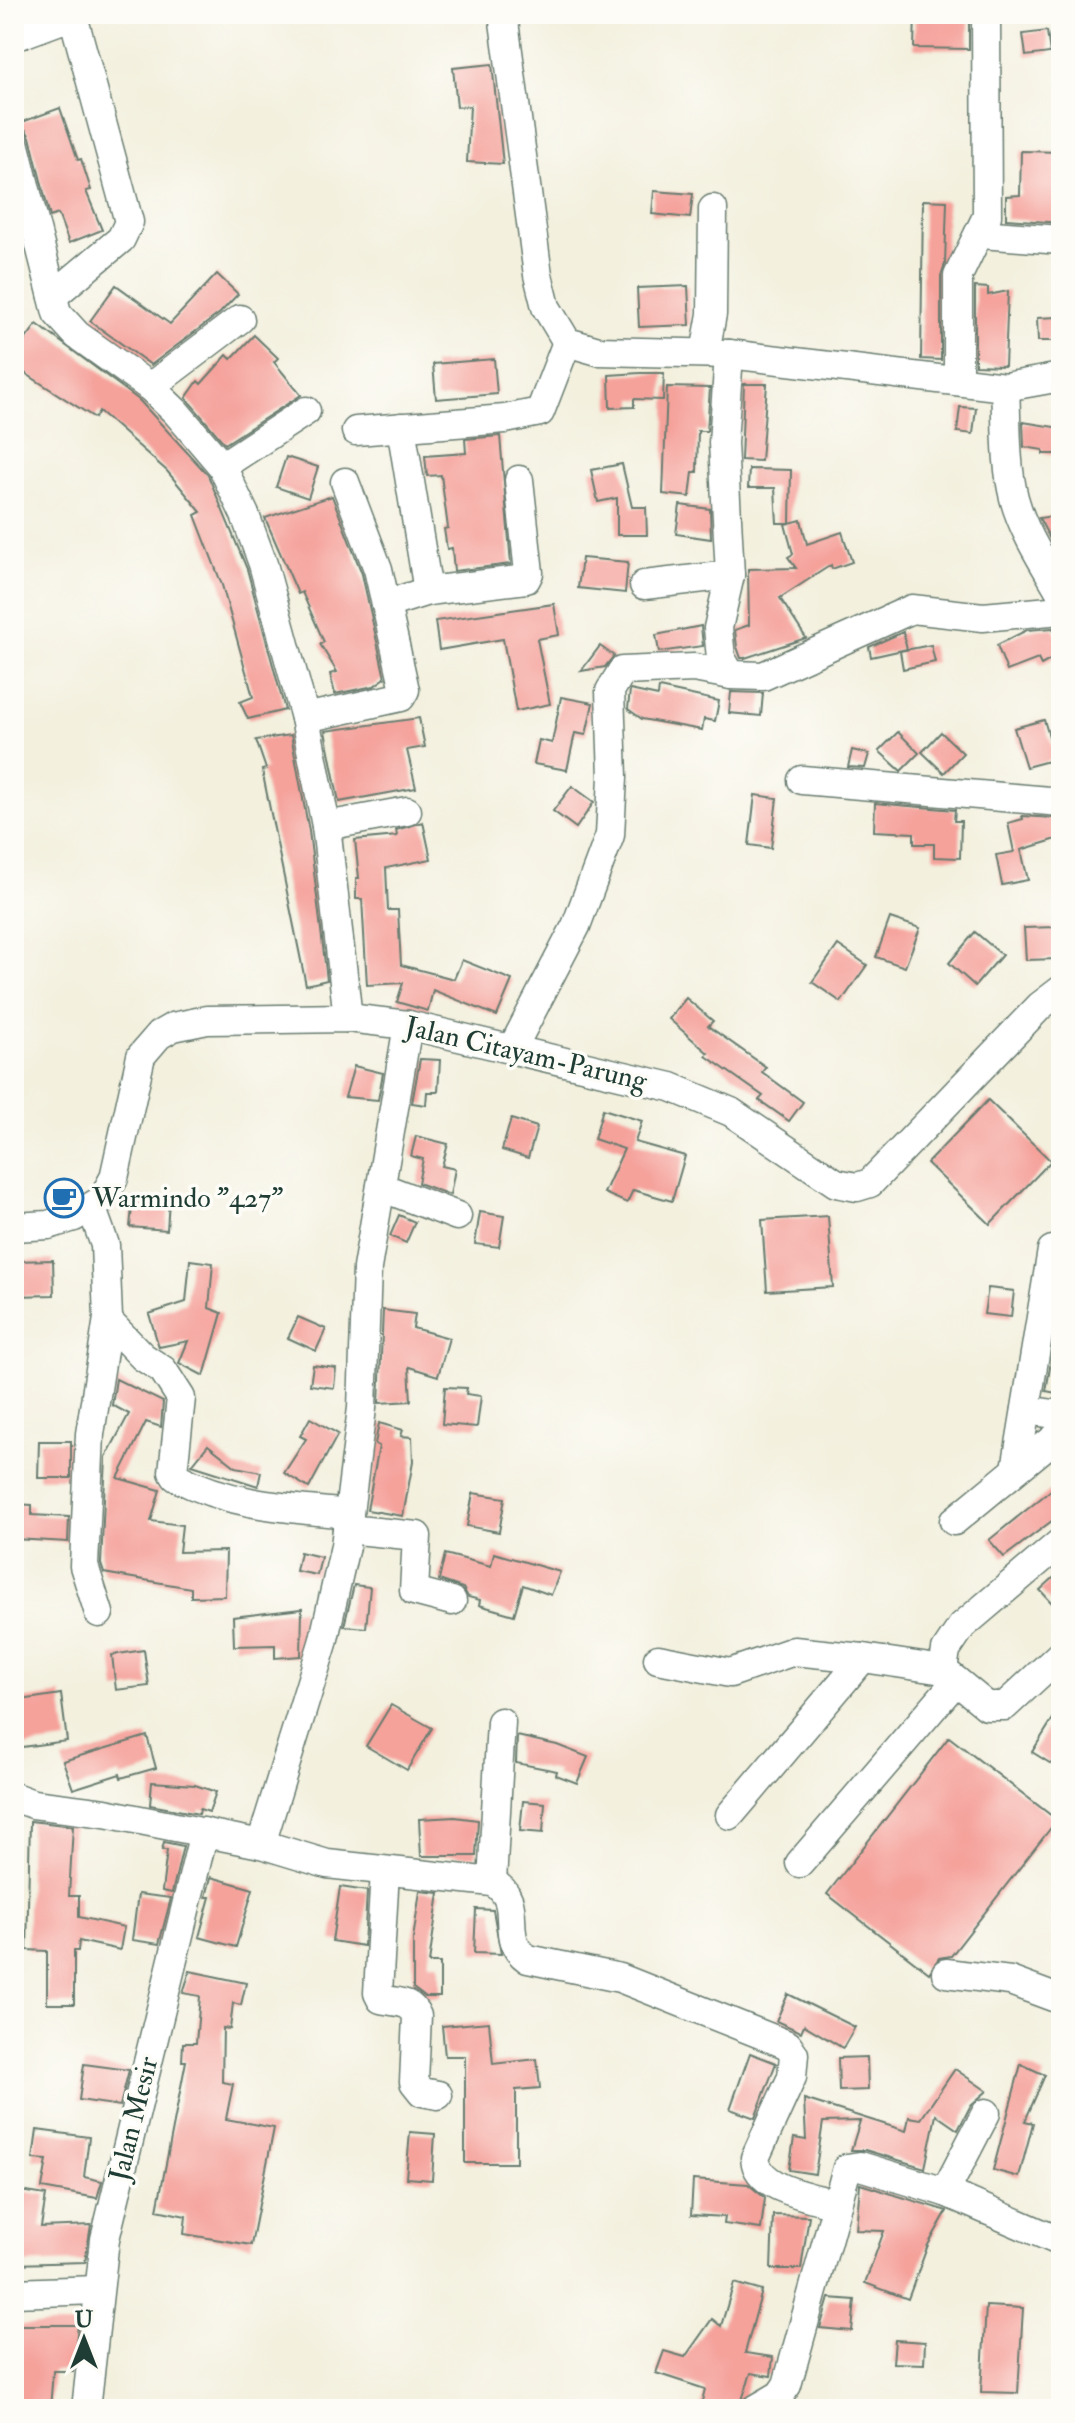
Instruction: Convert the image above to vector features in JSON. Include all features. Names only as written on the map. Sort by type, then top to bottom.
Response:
[{"type":"street","points":[[503,14],[538,275],[546,307],[567,342],[598,351],[717,354],[1005,387],[1061,377]]},
{"type":"street","points":[[958,381],[958,276],[964,260],[981,234],[987,216],[986,14]]},
{"type":"street","points":[[14,37],[67,18],[75,23],[129,222],[121,239],[53,296]]},
{"type":"street","points":[[14,142],[57,313],[77,335],[150,387],[222,466],[263,564],[305,718],[326,826],[348,1018]]},
{"type":"street","points":[[713,209],[712,314],[730,575],[718,628],[721,658],[731,675]]},
{"type":"street","points":[[981,234],[1061,240]]},
{"type":"street","points":[[150,387],[240,319]]},
{"type":"street","points":[[356,431],[505,419],[540,412],[567,342]]},
{"type":"street","points":[[1005,387],[1015,501],[1025,529],[1061,593]]},
{"type":"street","points":[[222,466],[306,411]]},
{"type":"street","points":[[401,427],[428,591]]},
{"type":"street","points":[[387,604],[428,591],[526,579],[529,573],[519,480]]},
{"type":"street","points":[[305,718],[404,694],[387,604],[369,542],[345,482]]},
{"type":"street","points":[[644,585],[730,575]]},
{"type":"street","points":[[512,1049],[576,926],[610,835],[612,682],[622,671],[694,668],[731,675],[763,676],[912,609],[983,617],[1061,610]]},
{"type":"street","points":[[802,780],[1061,802]]},
{"type":"street","points":[[326,826],[407,811]]},
{"type":"street","name":"Jalan Citayam-Parung","points":[[92,1209],[110,1191],[135,1070],[141,1056],[159,1035],[173,1027],[207,1020],[348,1018],[408,1025],[512,1049],[700,1097],[731,1112],[836,1183],[857,1187],[870,1183],[1040,1006],[1061,990]]},
{"type":"street","points":[[261,1844],[323,1643],[348,1522],[362,1408],[367,1268],[408,1025]]},
{"type":"street","points":[[381,1187],[457,1216]]},
{"type":"street","points":[[14,1227],[48,1225],[92,1209],[105,1245],[108,1321],[90,1434],[84,1566],[99,1613]]},
{"type":"street","points":[[1016,1469],[1052,1250]]},
{"type":"street","points":[[108,1321],[143,1357],[163,1370],[181,1398],[173,1467],[176,1477],[211,1494],[258,1506],[417,1536],[414,1591],[452,1601]]},
{"type":"street","points":[[1026,1410],[1061,1415]]},
{"type":"street","points":[[954,1521],[1061,1433]]},
{"type":"street","points":[[800,1863],[950,1675],[946,1650],[962,1626],[1061,1542]]},
{"type":"street","points":[[658,1659],[730,1673],[794,1651],[863,1658],[950,1675],[987,1706],[1005,1706],[1061,1654]]},
{"type":"street","points":[[730,1815],[863,1658]]},
{"type":"street","points":[[492,1882],[501,1722]]},
{"type":"street","points":[[14,1797],[33,1804],[105,1813],[261,1844],[327,1864],[492,1882],[503,1888],[510,1898],[514,1946],[528,1959],[620,1978],[788,2045],[794,2054],[792,2077],[755,2158],[756,2169],[764,2179],[835,2204]]},
{"type":"street","name":"Jalan Mesir","points":[[86,2409],[97,2290],[113,2204],[204,1832]]},
{"type":"street","points":[[385,1871],[378,1993],[381,1999],[407,2003],[414,2009],[417,2016],[414,2082],[422,2092],[438,2095]]},
{"type":"street","points":[[946,1973],[1010,1981],[1061,2000]]},
{"type":"street","points":[[945,2192],[986,2113]]},
{"type":"street","points":[[756,2409],[780,2395],[787,2385],[843,2173],[854,2166],[945,2192],[1061,2242]]},
{"type":"street","points":[[14,2293],[97,2290]]},
{"type":"building","points":[[915,14],[969,14],[969,49],[914,48]]},
{"type":"building","points":[[1047,31],[1050,53],[1026,56],[1023,34]]},
{"type":"building","points":[[492,64],[503,164],[467,162],[470,106],[457,107],[453,68]]},
{"type":"building","points":[[60,108],[78,160],[81,159],[91,190],[86,191],[102,230],[69,243],[58,214],[50,217],[30,137],[26,130],[14,125]]},
{"type":"building","points":[[1021,151],[1061,152],[1061,223],[1006,219],[1006,196],[1020,195]]},
{"type":"building","points":[[654,191],[693,194],[690,218],[652,214]]},
{"type":"building","points":[[923,200],[947,201],[945,264],[941,276],[941,360],[921,359]]},
{"type":"building","points":[[217,274],[238,294],[220,313],[151,365],[90,321],[116,285],[170,324]]},
{"type":"building","points":[[688,286],[690,325],[639,327],[637,288]]},
{"type":"building","points":[[975,287],[988,288],[988,295],[1008,291],[1005,366],[975,365]]},
{"type":"building","points":[[1058,317],[1059,341],[1038,341],[1037,318]]},
{"type":"building","points":[[37,324],[139,400],[208,475],[247,569],[285,710],[248,719],[240,702],[253,697],[222,585],[195,515],[201,512],[167,471],[99,411],[95,418],[14,366],[14,355]]},
{"type":"building","points":[[254,335],[278,358],[274,362],[301,395],[225,444],[186,398],[198,381],[201,384],[227,355],[231,359]]},
{"type":"building","points":[[494,359],[497,394],[436,399],[433,364]]},
{"type":"building","points":[[664,373],[663,400],[634,399],[634,407],[610,408],[609,375]]},
{"type":"building","points":[[744,384],[767,384],[761,461],[741,460]]},
{"type":"building","points":[[667,387],[710,388],[707,431],[698,431],[697,472],[693,472],[690,497],[663,494]]},
{"type":"building","points":[[960,407],[976,408],[973,434],[957,432]]},
{"type":"building","points":[[1023,422],[1061,428],[1061,454],[1043,454],[1043,450],[1024,447]]},
{"type":"building","points":[[500,436],[511,564],[454,571],[452,548],[447,549],[444,529],[448,528],[441,475],[427,476],[425,456],[466,453],[465,439]]},
{"type":"building","points":[[286,457],[318,467],[308,498],[276,487]]},
{"type":"building","points":[[622,464],[632,507],[646,507],[647,535],[617,535],[617,498],[598,502],[591,470]]},
{"type":"building","points":[[749,469],[791,470],[790,523],[777,523],[775,488],[748,488]]},
{"type":"building","points":[[332,496],[362,574],[385,678],[374,686],[335,694],[330,674],[337,672],[320,644],[324,642],[302,592],[298,594],[265,518]]},
{"type":"building","points":[[680,505],[710,509],[711,539],[676,534]]},
{"type":"building","points":[[1061,515],[1061,538],[1050,539],[1039,518]]},
{"type":"building","points":[[801,520],[807,544],[842,532],[852,562],[832,569],[831,565],[780,598],[806,638],[741,658],[735,630],[749,625],[748,569],[796,568],[788,557],[793,554],[785,524]]},
{"type":"building","points":[[582,558],[628,562],[625,593],[578,588]]},
{"type":"building","points":[[554,604],[559,635],[537,639],[550,704],[516,711],[503,639],[439,650],[435,621]]},
{"type":"building","points":[[701,626],[703,646],[659,652],[656,635]]},
{"type":"building","points":[[1053,628],[1061,642],[1061,654],[1041,665],[1038,659],[1007,671],[997,645],[1027,630]]},
{"type":"building","points":[[903,632],[907,649],[871,657],[869,647]]},
{"type":"building","points":[[931,645],[935,662],[903,669],[900,651]]},
{"type":"building","points":[[600,646],[614,656],[605,667],[581,671]]},
{"type":"building","points":[[659,688],[719,701],[715,721],[704,719],[702,730],[642,719],[628,709],[630,690],[658,696]]},
{"type":"building","points":[[731,692],[763,693],[761,716],[729,713]]},
{"type":"building","points":[[561,697],[593,703],[586,735],[575,733],[567,770],[534,764],[539,740],[552,743]]},
{"type":"building","points":[[419,718],[425,747],[407,750],[416,788],[339,802],[325,731]]},
{"type":"building","points":[[1044,720],[1056,759],[1026,767],[1014,728]]},
{"type":"building","points":[[898,732],[919,753],[901,771],[879,751]]},
{"type":"building","points":[[941,732],[963,753],[944,773],[922,752]]},
{"type":"building","points":[[291,735],[309,831],[327,980],[306,985],[262,770],[266,769],[256,740]]},
{"type":"building","points":[[852,750],[869,754],[865,768],[848,767]]},
{"type":"building","points":[[572,786],[594,802],[576,828],[553,811]]},
{"type":"building","points":[[755,795],[777,798],[771,848],[749,845]]},
{"type":"building","points":[[875,803],[955,810],[954,821],[961,821],[960,858],[934,857],[934,844],[914,844],[914,833],[874,831]]},
{"type":"building","points":[[1022,816],[1054,818],[1060,838],[1021,850],[1028,880],[1002,885],[996,855],[1014,852],[1008,823],[1023,819]]},
{"type":"building","points":[[423,822],[431,859],[386,868],[388,910],[398,910],[401,965],[454,979],[462,960],[512,980],[497,1016],[433,990],[428,1011],[397,1002],[403,983],[367,985],[362,899],[356,899],[356,878],[359,878],[355,840],[397,836],[396,830]]},
{"type":"building","points":[[890,918],[920,928],[905,967],[876,957]]},
{"type":"building","points":[[1056,927],[1058,959],[1026,960],[1024,928]]},
{"type":"building","points":[[975,932],[1002,955],[975,986],[949,963]]},
{"type":"building","points":[[838,945],[867,965],[841,1002],[812,982]]},
{"type":"building","points":[[686,998],[713,1021],[708,1026],[766,1067],[762,1072],[803,1102],[789,1121],[759,1100],[763,1096],[706,1056],[708,1053],[669,1019]]},
{"type":"building","points":[[420,1059],[440,1060],[438,1092],[427,1092],[426,1105],[412,1103]]},
{"type":"building","points":[[354,1066],[383,1073],[378,1100],[345,1097]]},
{"type":"building","points":[[988,1100],[1051,1161],[990,1224],[927,1163]]},
{"type":"building","points":[[603,1109],[642,1121],[635,1142],[685,1156],[672,1201],[633,1190],[627,1203],[604,1193],[624,1149],[594,1139]]},
{"type":"building","points":[[511,1119],[537,1127],[528,1158],[502,1150]]},
{"type":"building","points":[[416,1136],[448,1144],[442,1166],[455,1169],[450,1195],[418,1183],[423,1159],[411,1156]]},
{"type":"building","points":[[133,1198],[169,1200],[167,1230],[130,1227]]},
{"type":"building","points":[[480,1212],[504,1216],[499,1247],[475,1244]]},
{"type":"building","points":[[399,1215],[415,1222],[406,1243],[390,1236]]},
{"type":"building","points":[[828,1216],[833,1287],[767,1291],[762,1220]]},
{"type":"building","points":[[53,1260],[54,1295],[15,1296],[14,1261]]},
{"type":"building","points":[[190,1260],[213,1263],[209,1308],[222,1313],[204,1376],[179,1363],[188,1341],[159,1347],[149,1314],[186,1302]]},
{"type":"building","points":[[988,1288],[1014,1291],[1011,1317],[984,1314]]},
{"type":"building","points":[[383,1310],[415,1314],[413,1328],[449,1338],[438,1376],[409,1367],[411,1401],[379,1403]]},
{"type":"building","points":[[298,1317],[326,1329],[316,1351],[288,1338]]},
{"type":"building","points":[[1058,1321],[1061,1322],[1061,1394],[1046,1391]]},
{"type":"building","points":[[313,1365],[336,1368],[334,1388],[310,1385]]},
{"type":"building","points":[[116,1379],[163,1402],[161,1427],[146,1422],[118,1478],[160,1490],[151,1521],[182,1525],[179,1552],[226,1551],[225,1596],[191,1597],[191,1588],[104,1573],[101,1564],[106,1457],[129,1414],[112,1405]]},
{"type":"building","points":[[445,1387],[467,1388],[466,1394],[481,1396],[477,1427],[442,1424]]},
{"type":"building","points":[[310,1418],[338,1434],[309,1488],[284,1473],[306,1439],[300,1436]]},
{"type":"building","points":[[379,1423],[403,1430],[401,1436],[412,1437],[413,1462],[403,1516],[367,1510],[379,1446],[375,1444]]},
{"type":"building","points":[[39,1441],[71,1441],[71,1478],[38,1478]]},
{"type":"building","points":[[208,1445],[236,1467],[261,1472],[258,1486],[192,1465]]},
{"type":"building","points":[[1061,1482],[1061,1514],[1004,1557],[989,1540]]},
{"type":"building","points":[[473,1493],[505,1498],[499,1532],[467,1526]]},
{"type":"building","points":[[14,1504],[32,1505],[32,1515],[69,1517],[68,1542],[14,1539]]},
{"type":"building","points":[[300,1552],[321,1557],[317,1575],[296,1571]]},
{"type":"building","points":[[494,1553],[560,1572],[551,1595],[523,1585],[514,1615],[479,1605],[480,1600],[468,1597],[463,1588],[439,1580],[445,1554],[491,1566]]},
{"type":"building","points":[[1061,1571],[1061,1613],[1040,1590]]},
{"type":"building","points":[[354,1585],[370,1587],[366,1628],[344,1626]]},
{"type":"building","points":[[302,1609],[301,1656],[275,1658],[275,1645],[234,1646],[233,1617]]},
{"type":"building","points":[[144,1650],[149,1686],[116,1690],[112,1655]]},
{"type":"building","points":[[61,1694],[67,1741],[14,1748],[14,1701]]},
{"type":"building","points":[[391,1705],[432,1728],[407,1770],[366,1746]]},
{"type":"building","points":[[1061,1706],[1061,1770],[1032,1752]]},
{"type":"building","points":[[147,1736],[156,1768],[121,1778],[120,1774],[73,1789],[63,1761]]},
{"type":"building","points":[[517,1736],[557,1745],[588,1757],[577,1783],[556,1775],[557,1771],[516,1763]]},
{"type":"building","points":[[949,1737],[1057,1820],[951,1956],[939,1958],[929,1973],[827,1894]]},
{"type":"building","points":[[152,1782],[195,1785],[216,1792],[209,1812],[200,1809],[199,1814],[150,1805]]},
{"type":"building","points":[[523,1801],[545,1803],[543,1833],[520,1831]]},
{"type":"building","points":[[455,1817],[478,1820],[476,1856],[421,1856],[419,1819]]},
{"type":"building","points":[[30,1821],[73,1826],[69,1896],[79,1896],[79,1917],[124,1927],[120,1950],[79,1941],[78,1951],[74,1951],[74,2004],[47,2004],[47,1951],[27,1950]]},
{"type":"building","points":[[164,1842],[183,1846],[172,1893],[162,1891],[167,1850],[162,1850]]},
{"type":"building","points":[[211,1877],[253,1889],[236,1947],[199,1937],[210,1897],[206,1897]]},
{"type":"building","points":[[340,1887],[367,1891],[364,1946],[332,1941]]},
{"type":"building","points":[[420,1891],[439,1893],[429,1963],[440,1963],[440,1997],[425,1997],[413,1988],[413,1939]]},
{"type":"building","points":[[138,1894],[171,1898],[159,1944],[132,1940]]},
{"type":"building","points":[[476,1909],[493,1910],[501,1954],[474,1953]]},
{"type":"building","points":[[190,1971],[246,1983],[241,2005],[233,2003],[230,2029],[223,2028],[222,2082],[233,2084],[226,2119],[274,2128],[251,2245],[184,2234],[186,2216],[157,2210],[186,2061],[182,2061],[183,2043],[196,2043],[200,1996],[183,1993]]},
{"type":"building","points":[[788,1994],[855,2027],[843,2048],[804,2025],[801,2032],[776,2021]]},
{"type":"building","points":[[489,2022],[493,2064],[537,2059],[540,2088],[516,2090],[516,2163],[465,2163],[465,2056],[445,2056],[442,2026]]},
{"type":"building","points":[[750,2053],[776,2063],[755,2118],[730,2109]]},
{"type":"building","points":[[867,2057],[868,2090],[839,2091],[838,2058]]},
{"type":"building","points":[[84,2064],[129,2070],[120,2106],[79,2100]]},
{"type":"building","points":[[1021,2064],[1045,2075],[1025,2121],[1033,2123],[1019,2177],[993,2170]]},
{"type":"building","points":[[955,2069],[987,2091],[971,2105],[958,2130],[936,2115],[925,2168],[865,2150],[851,2150],[860,2121],[823,2122],[815,2174],[789,2170],[794,2138],[806,2140],[804,2099],[906,2131],[909,2117],[921,2119]]},
{"type":"building","points":[[37,2130],[89,2137],[84,2177],[102,2181],[97,2198],[42,2188],[47,2160],[33,2159]]},
{"type":"building","points":[[410,2132],[435,2134],[432,2180],[406,2178]]},
{"type":"building","points":[[693,2180],[748,2184],[765,2198],[761,2229],[724,2224],[725,2217],[691,2215]]},
{"type":"building","points":[[860,2184],[947,2211],[928,2245],[908,2299],[865,2283],[884,2231],[856,2230]]},
{"type":"building","points":[[14,2190],[46,2195],[41,2227],[91,2225],[85,2262],[14,2264]]},
{"type":"building","points":[[773,2215],[809,2216],[801,2269],[771,2269]]},
{"type":"building","points":[[734,2283],[762,2291],[745,2353],[773,2357],[771,2376],[751,2373],[739,2409],[700,2409],[705,2389],[656,2373],[664,2351],[685,2357],[712,2319],[721,2326]]},
{"type":"building","points":[[829,2298],[855,2300],[852,2331],[820,2328]]},
{"type":"building","points":[[986,2306],[1023,2308],[1018,2393],[981,2392]]},
{"type":"building","points":[[14,2325],[78,2325],[73,2371],[53,2371],[50,2409],[14,2406]]},
{"type":"building","points":[[895,2340],[925,2342],[924,2364],[893,2363]]},
{"type":"place","name":"Warmindo \"427\"","points":[[64,1198]]}]
